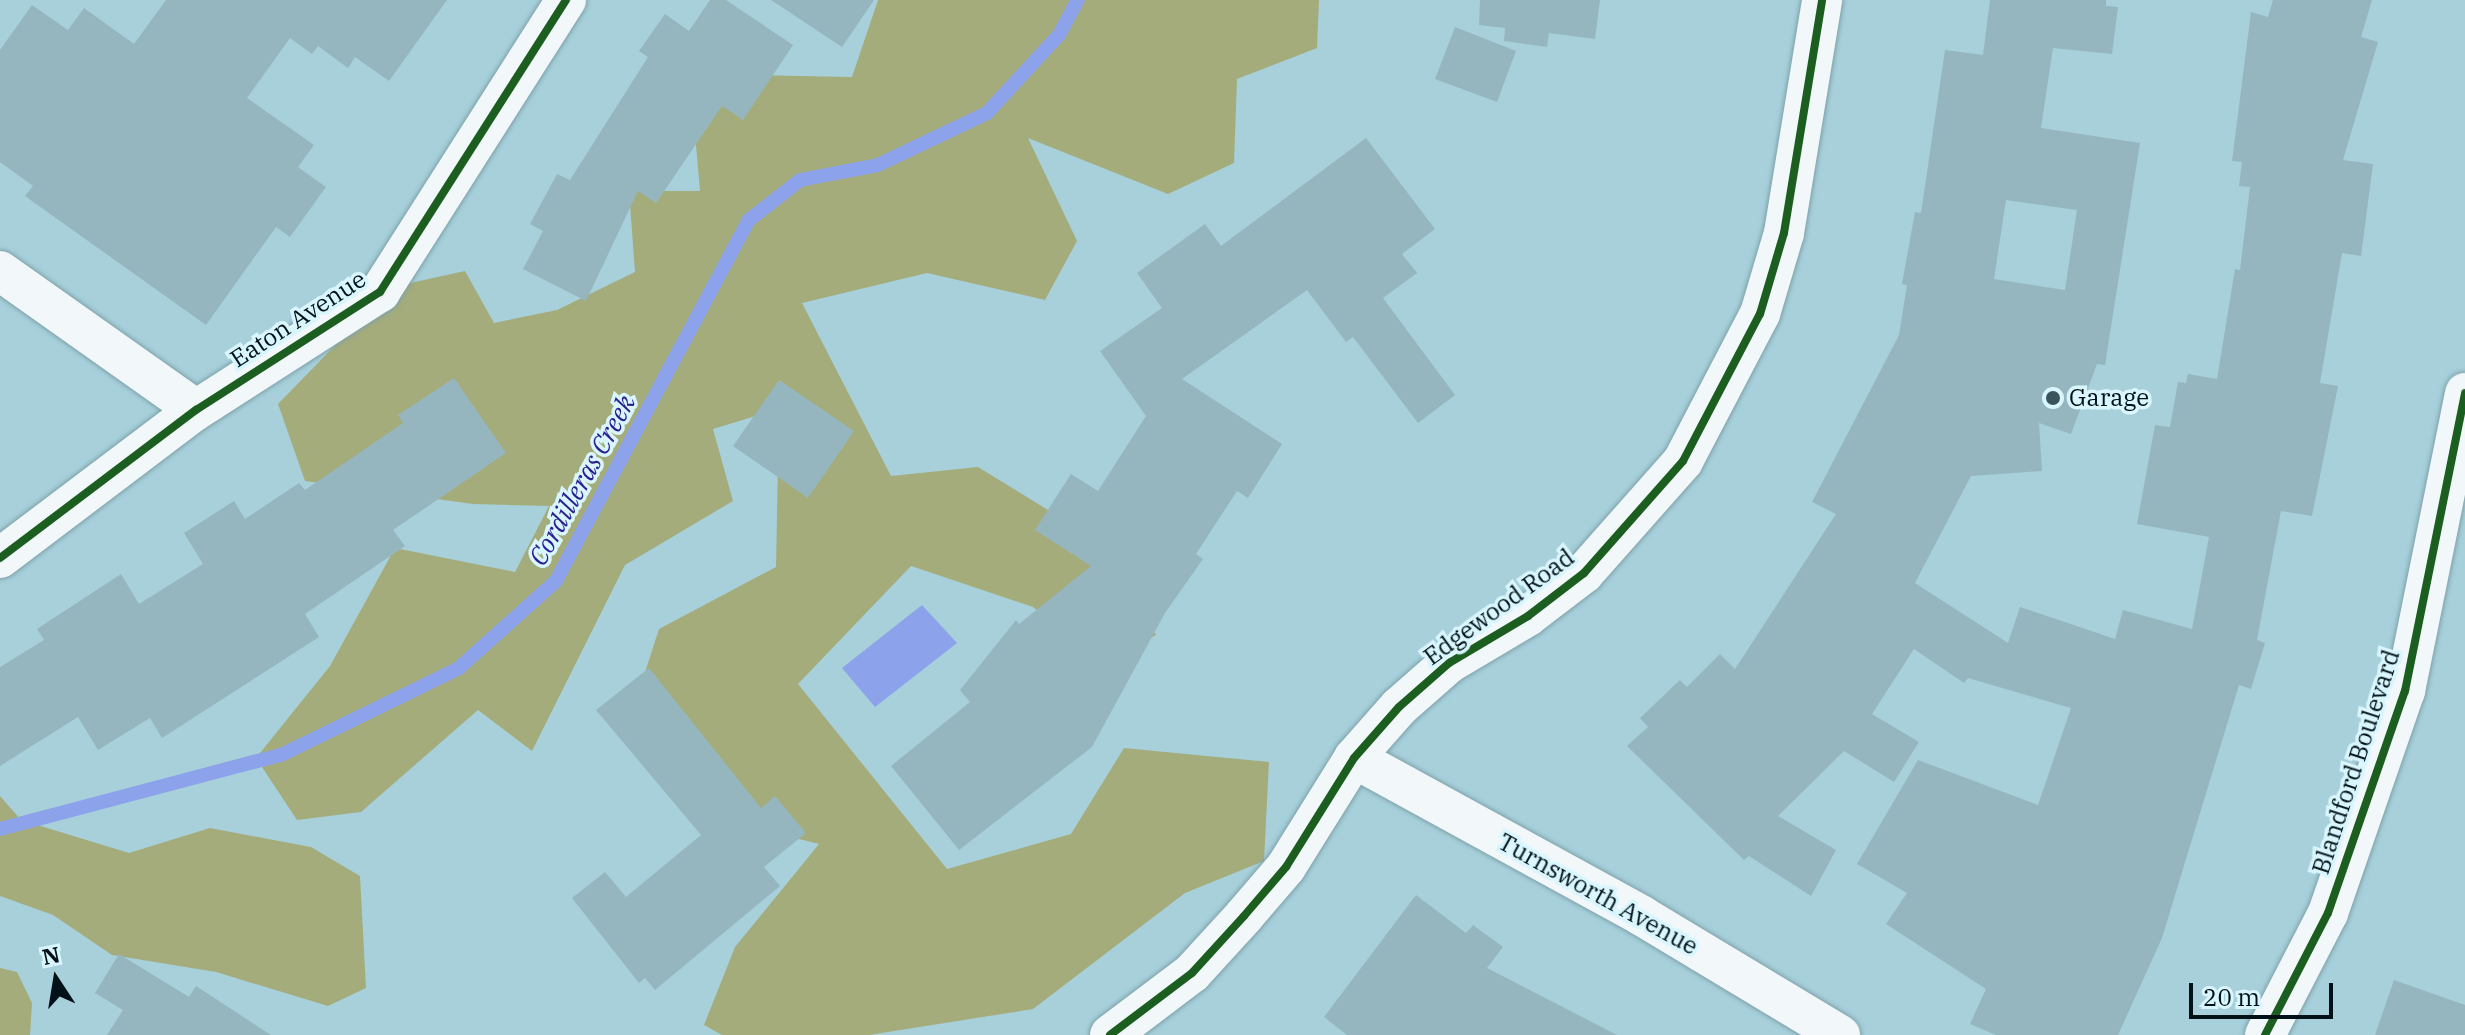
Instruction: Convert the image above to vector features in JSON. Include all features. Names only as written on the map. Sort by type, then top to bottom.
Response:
[{"type":"street","name":"Eaton Avenue","points":[[0,558],[196,410],[380,292],[566,0]]},
{"type":"street","name":"Edgewood Road","points":[[1110,1035],[1192,973],[1244,916],[1286,867],[1354,758],[1399,707],[1449,663],[1528,616],[1584,573],[1683,461],[1760,314],[1784,233],[1822,0]]},
{"type":"street","points":[[0,271],[196,410]]},
{"type":"street","name":"Blandford Boulevard","points":[[2265,1035],[2328,913],[2405,691],[2465,393]]},
{"type":"street","name":"Turnsworth Avenue","points":[[1354,758],[1642,916],[1840,1035]]},
{"type":"green space","points":[[878,0],[1319,0],[1317,48],[1237,79],[1234,163],[1168,194],[1028,138],[1077,241],[1045,300],[927,273],[802,303],[891,476],[978,467],[1092,537],[1156,635],[1102,666],[1033,607],[911,566],[798,684],[947,869],[1071,834],[1124,748],[1269,762],[1264,861],[1185,893],[1033,1009],[869,1035],[722,1035],[704,1025],[735,947],[819,844],[690,812],[627,728],[659,629],[776,567],[779,409],[713,429],[733,501],[625,565],[532,751],[478,710],[361,812],[297,820],[256,758],[330,666],[395,548],[515,572],[549,506],[473,504],[305,481],[278,404],[392,287],[465,271],[494,323],[557,310],[635,272],[629,191],[700,191],[694,122],[753,75],[852,77]]},
{"type":"green space","points":[[0,796],[21,820],[129,853],[210,828],[311,847],[360,876],[366,988],[328,1006],[216,972],[112,955],[53,915],[0,896]]},
{"type":"green space","points":[[0,968],[17,972],[32,1003],[30,1035],[0,1035]]},
{"type":"water","points":[[922,605],[957,643],[875,707],[842,668]]},
{"type":"building","points":[[166,0],[447,0],[389,81],[355,57],[348,68],[318,46],[312,54],[290,38],[247,98],[314,145],[298,167],[326,187],[290,237],[276,227],[206,325],[25,196],[33,186],[0,162],[0,50],[32,5],[68,30],[84,8],[134,44]]},
{"type":"building","points":[[710,0],[726,0],[793,45],[743,120],[722,106],[656,203],[638,191],[586,301],[523,269],[543,231],[530,224],[557,174],[570,180],[648,57],[639,51],[665,14],[689,31]]},
{"type":"building","points":[[771,0],[874,0],[842,47]]},
{"type":"building","points":[[1480,0],[1600,0],[1595,39],[1549,33],[1547,47],[1504,41],[1505,28],[1479,25]]},
{"type":"building","points":[[1990,0],[2106,0],[2106,6],[2118,7],[2112,54],[2053,48],[2041,128],[2140,143],[2105,365],[2097,364],[2071,434],[2039,423],[2042,471],[1971,476],[1915,583],[2008,643],[2020,607],[2115,639],[2123,610],[2192,629],[2209,537],[2137,524],[2155,425],[2170,427],[2178,382],[2186,383],[2188,374],[2217,379],[2235,269],[2240,270],[2250,187],[2239,186],[2242,162],[2232,161],[2251,12],[2268,17],[2273,0],[2372,0],[2361,37],[2378,42],[2343,160],[2373,164],[2361,256],[2342,253],[2320,383],[2338,386],[2312,516],[2281,511],[2257,640],[2265,643],[2251,689],[2239,685],[2162,938],[2118,1035],[1996,1035],[1970,1024],[1986,989],[1886,924],[1907,893],[1857,864],[1918,760],[2038,805],[2071,708],[1968,678],[1964,683],[1914,649],[1872,714],[1919,742],[1894,782],[1844,751],[1778,816],[1836,850],[1811,896],[1749,856],[1744,860],[1627,746],[1648,727],[1640,718],[1680,680],[1687,687],[1720,654],[1735,669],[1836,514],[1812,502],[1899,335],[1907,285],[1902,284],[1915,212],[1921,213],[1945,50],[1983,55]],"holes":[[[2006,200],[2077,210],[2065,290],[1994,279]]]},
{"type":"building","points":[[1455,27],[1516,51],[1497,102],[1435,79]]},
{"type":"building","points":[[1366,138],[1435,229],[1402,254],[1417,273],[1383,298],[1455,395],[1418,423],[1353,337],[1346,342],[1307,290],[1182,379],[1282,444],[1248,498],[1237,491],[1196,554],[1203,559],[1165,613],[1092,747],[959,850],[891,766],[970,702],[960,690],[1016,620],[1019,624],[1091,566],[1035,530],[1071,474],[1098,491],[1146,416],[1100,351],[1162,308],[1137,273],[1205,224],[1221,246]]},
{"type":"building","points":[[454,378],[506,453],[393,530],[405,546],[305,614],[319,637],[162,738],[150,718],[98,750],[78,717],[0,766],[0,667],[44,640],[37,629],[121,574],[139,604],[203,564],[184,533],[234,501],[245,519],[299,483],[305,490],[403,423],[398,415]]},
{"type":"building","points":[[779,380],[854,431],[808,498],[733,446]]},
{"type":"building","points":[[649,668],[761,808],[775,796],[806,833],[764,867],[780,886],[655,990],[645,978],[639,983],[572,898],[605,872],[626,897],[701,835],[596,710]]},
{"type":"building","points":[[1416,895],[1466,933],[1473,925],[1503,947],[1487,968],[1617,1035],[1347,1035],[1324,1017]]},
{"type":"building","points":[[119,954],[189,997],[196,986],[271,1035],[107,1035],[123,1010],[95,993]]},
{"type":"building","points":[[2394,980],[2465,1005],[2465,1035],[2375,1035]]},
{"type":"waterway","name":"Cordilleras Creek","points":[[0,829],[281,755],[459,668],[556,581],[749,220],[800,180],[878,165],[987,113],[1059,35],[1078,0]]},
{"type":"cycle path","points":[[0,558],[196,410],[380,292],[566,0]]},
{"type":"cycle path","points":[[1110,1035],[1192,973],[1244,916],[1286,867],[1354,758],[1399,707],[1449,663],[1528,616],[1584,573],[1683,461],[1760,314],[1784,233],[1822,0]]},
{"type":"cycle path","points":[[2265,1035],[2328,913],[2405,691],[2465,393]]},
{"type":"place","name":"Garage","points":[[2053,398]]}]
